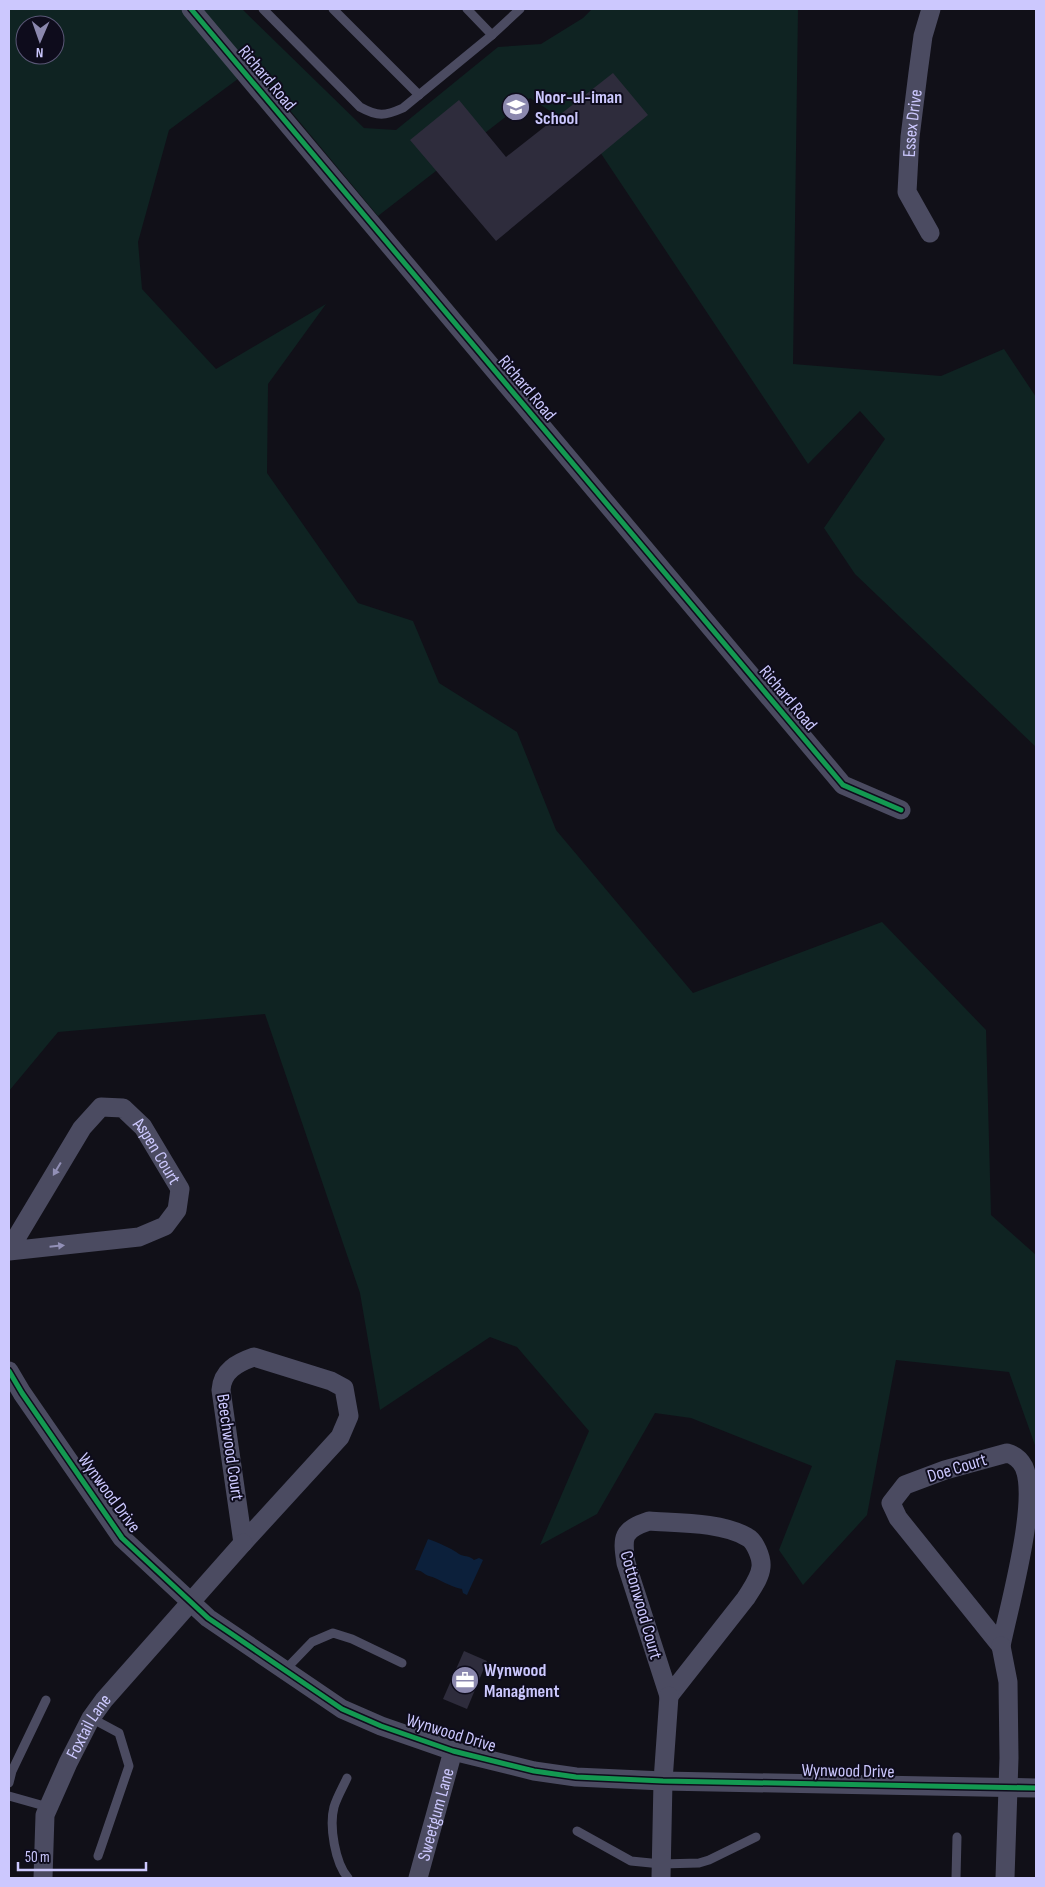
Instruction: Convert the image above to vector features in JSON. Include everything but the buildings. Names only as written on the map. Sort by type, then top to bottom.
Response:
[{"type":"street","name":"Richard Road","points":[[191,9],[843,785],[901,810]]},
{"type":"street","name":"Essex Drive","points":[[930,233],[907,192],[910,137],[919,64],[923,36],[931,9]]},
{"type":"street","name":"Aspen Court","points":[[102,1107],[122,1108],[143,1127],[180,1189],[177,1210],[165,1226],[139,1237],[9,1250],[82,1128],[102,1107]]},
{"type":"street","name":"Beechwood Court","points":[[191,1601],[243,1544],[340,1437],[349,1416],[344,1388],[331,1381],[254,1358],[240,1362],[231,1369],[222,1380],[221,1390],[243,1544]]},
{"type":"street","name":"Wynwood Drive","points":[[9,1371],[16,1398],[122,1538],[208,1618],[342,1708],[381,1726],[453,1751],[534,1771],[576,1777],[663,1781],[1036,1788]]},
{"type":"street","name":"Doe Court","points":[[1001,1646],[898,1518],[891,1503],[905,1485],[945,1470],[1007,1453],[1014,1455],[1024,1468],[1027,1480],[1028,1517],[1001,1646],[1008,1682],[1007,1788]]},
{"type":"street","name":"Cottonwood Court","points":[[661,1871],[663,1781],[669,1696],[626,1563],[623,1543],[627,1534],[635,1526],[649,1521],[706,1526],[735,1531],[750,1538],[758,1551],[761,1566],[756,1581],[746,1598],[669,1696]]},
{"type":"street","name":"Foxtail Lane","points":[[43,1878],[45,1815],[68,1764],[92,1718],[104,1700],[191,1601]]},
{"type":"street","name":"Sweetgum Lane","points":[[418,1878],[453,1751]]},
{"type":"street","points":[[1005,1878],[1007,1788]]},
{"type":"lane","points":[[263,9],[360,107],[372,113],[387,115],[403,108],[492,35],[520,9]]},
{"type":"lane","points":[[334,9],[419,95]]},
{"type":"lane","points":[[467,9],[492,35]]},
{"type":"lane","points":[[285,1670],[312,1642],[333,1633],[352,1639],[402,1663]]},
{"type":"lane","points":[[9,1783],[12,1771],[46,1700]]},
{"type":"lane","points":[[92,1718],[119,1733],[129,1766],[98,1856]]},
{"type":"lane","points":[[347,1778],[334,1807],[333,1841],[344,1874],[348,1878]]},
{"type":"lane","points":[[9,1796],[48,1808]]},
{"type":"lane","points":[[577,1831],[631,1860],[661,1871],[709,1860],[756,1837]]},
{"type":"lane","points":[[956,1878],[957,1837]]},
{"type":"green space","points":[[9,9],[242,9],[364,128],[396,130],[498,47],[541,44],[583,18],[592,9],[798,9],[793,364],[941,376],[1004,349],[1036,397],[1036,747],[855,574],[824,528],[885,439],[860,411],[808,464],[590,137],[530,98],[378,216],[254,67],[169,130],[138,242],[142,289],[216,369],[326,304],[268,384],[267,473],[358,603],[413,621],[439,683],[517,732],[556,830],[693,993],[882,922],[986,1030],[991,1215],[1036,1255],[1036,1448],[1009,1372],[896,1360],[867,1515],[803,1585],[779,1550],[812,1466],[691,1418],[655,1413],[597,1514],[540,1545],[589,1431],[517,1347],[490,1337],[380,1410],[360,1293],[265,1014],[58,1032],[9,1091]]},
{"type":"water","points":[[428,1539],[474,1560],[479,1558],[483,1560],[467,1595],[463,1593],[462,1589],[415,1570]]},
{"type":"cycle path","points":[[191,9],[843,785],[901,810]]},
{"type":"cycle path","points":[[9,1371],[22,1393],[122,1538],[208,1618],[342,1709],[381,1726],[453,1751],[534,1771],[576,1777],[663,1781],[1036,1788]]},
{"type":"place","name":"Noor-ul-iman School","points":[[516,107]]},
{"type":"place","name":"Wynwood Managment","points":[[465,1680]]}]
